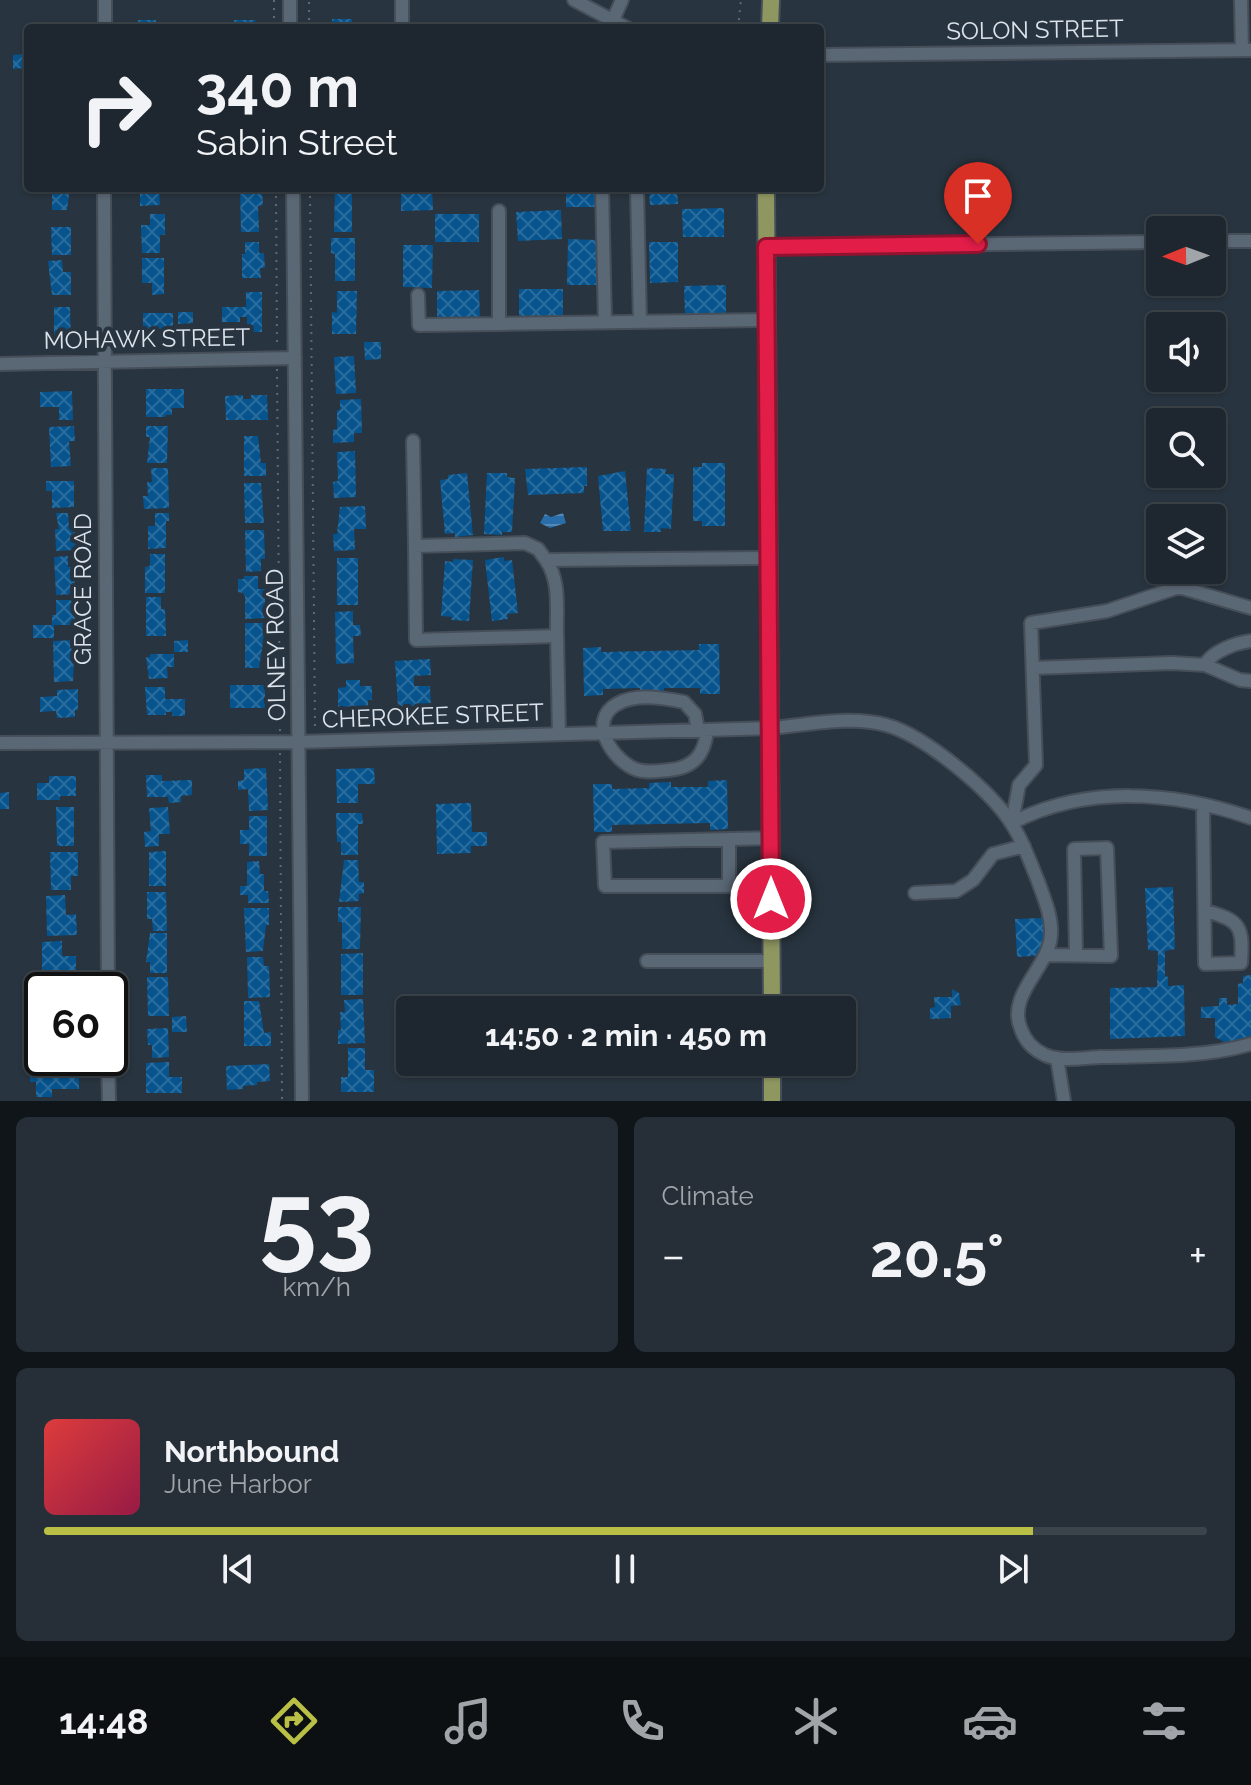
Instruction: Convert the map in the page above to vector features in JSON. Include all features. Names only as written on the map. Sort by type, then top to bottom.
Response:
[{"type":"main road","points":[[770,24],[771,0]]},
{"type":"main road","points":[[766,192],[772,996]]},
{"type":"main road","points":[[772,1076],[772,1101]]},
{"type":"street","points":[[105,0],[105,24]]},
{"type":"street","points":[[290,0],[290,24]]},
{"type":"street","points":[[402,0],[402,24]]},
{"type":"street","points":[[574,0],[620,24]]},
{"type":"street","points":[[613,20],[622,0]]},
{"type":"street","points":[[1241,0],[1247,50]]},
{"type":"street","name":"SOLON STREET","points":[[824,55],[1247,50]]},
{"type":"street","name":"GRACE ROAD","points":[[104,192],[108,972]]},
{"type":"street","name":"OLNEY ROAD","points":[[293,192],[302,1101]]},
{"type":"street","points":[[602,192],[605,322]]},
{"type":"street","points":[[637,192],[640,322]]},
{"type":"street","points":[[499,211],[499,324]]},
{"type":"street","points":[[1226,241],[1251,241]]},
{"type":"street","points":[[766,247],[1146,242]]},
{"type":"street","points":[[418,295],[419,325],[766,320]]},
{"type":"street","name":"MOHAWK STREET","points":[[0,364],[295,358]]},
{"type":"street","points":[[413,441],[416,640],[557,636]]},
{"type":"street","points":[[415,546],[525,543],[538,549],[553,570],[556,587],[559,734]]},
{"type":"street","points":[[546,560],[768,558]]},
{"type":"street","points":[[1012,823],[1019,785],[1036,765],[1031,623],[1107,611],[1179,587],[1251,608]]},
{"type":"street","points":[[1205,665],[1209,658],[1239,642],[1251,641]]},
{"type":"street","points":[[1033,668],[1172,663],[1205,665],[1240,680],[1251,681]]},
{"type":"street","points":[[647,698],[684,702],[703,730],[701,754],[694,763],[683,769],[639,770],[613,755],[603,733],[605,714],[615,704],[647,698]]},
{"type":"street","name":"CHEROKEE STREET","points":[[0,743],[299,742],[771,728],[846,721],[883,724],[904,730],[924,741],[968,778],[1012,823],[1043,895],[1051,925],[1046,955]]},
{"type":"street","points":[[1012,823],[1050,806],[1099,797],[1147,797],[1251,818]]},
{"type":"street","points":[[1203,806],[1205,964],[1241,963],[1243,935],[1235,922],[1205,911]]},
{"type":"street","points":[[729,839],[729,886],[605,886],[603,842],[729,839],[771,838]]},
{"type":"street","points":[[915,893],[956,891],[973,880],[993,854],[1024,846]]},
{"type":"street","points":[[1076,955],[1074,849],[1107,848],[1111,956],[1046,955],[1018,1009],[1018,1020],[1026,1040],[1035,1049],[1057,1058],[1194,1054],[1251,1044]]},
{"type":"street","points":[[647,961],[772,961]]},
{"type":"street","points":[[1057,1058],[1064,1101]]},
{"type":"street","points":[[108,1076],[109,1101]]},
{"type":"path","points":[[274,0],[274,24]]},
{"type":"path","points":[[309,0],[309,24]]},
{"type":"path","points":[[738,24],[741,0]]},
{"type":"path","points":[[276,192],[282,1101]]},
{"type":"path","points":[[310,192],[315,741]]},
{"type":"water","points":[[563,513],[566,523],[550,528],[540,523],[545,514],[551,517]]},
{"type":"building","points":[[332,19],[352,19],[352,24],[332,24]]},
{"type":"building","points":[[138,20],[156,20],[156,24],[138,24]]},
{"type":"building","points":[[234,20],[255,20],[255,24],[234,24]]},
{"type":"building","points":[[24,54],[24,68],[13,69],[13,55]]},
{"type":"building","points":[[52,192],[69,192],[67,210],[52,210]]},
{"type":"building","points":[[140,192],[159,192],[160,205],[140,206]]},
{"type":"building","points":[[240,192],[262,192],[263,205],[258,206],[259,232],[241,232]]},
{"type":"building","points":[[335,192],[352,192],[352,232],[334,232]]},
{"type":"building","points":[[401,192],[432,192],[433,210],[401,211]]},
{"type":"building","points":[[566,192],[595,192],[595,207],[566,207]]},
{"type":"building","points":[[649,192],[677,192],[678,204],[650,205]]},
{"type":"building","points":[[724,208],[724,237],[683,237],[682,209]]},
{"type":"building","points":[[561,210],[562,239],[518,241],[516,212]]},
{"type":"building","points":[[150,214],[165,214],[165,235],[160,235],[160,253],[142,253],[141,225],[150,225]]},
{"type":"building","points":[[435,214],[479,214],[479,242],[435,242]]},
{"type":"building","points":[[51,227],[71,227],[71,255],[52,255]]},
{"type":"building","points":[[331,238],[355,238],[355,281],[335,281],[335,254],[331,253]]},
{"type":"building","points":[[568,239],[597,240],[597,285],[567,285]]},
{"type":"building","points":[[245,242],[259,242],[259,253],[264,253],[265,268],[260,268],[261,278],[242,278]]},
{"type":"building","points":[[649,242],[678,242],[678,282],[650,283]]},
{"type":"building","points":[[403,245],[433,245],[432,288],[403,287]]},
{"type":"building","points":[[142,258],[164,258],[164,294],[152,295],[152,283],[142,283]]},
{"type":"building","points":[[62,260],[63,272],[71,272],[71,295],[52,295],[48,261]]},
{"type":"building","points":[[726,285],[726,315],[685,316],[684,286]]},
{"type":"building","points":[[519,289],[563,289],[563,319],[519,319]]},
{"type":"building","points":[[479,290],[480,319],[437,320],[437,291]]},
{"type":"building","points":[[337,291],[357,291],[356,334],[332,334],[332,312],[337,313]]},
{"type":"building","points":[[246,292],[262,292],[262,332],[247,332],[247,317],[240,317],[240,322],[222,322],[222,307],[246,307]]},
{"type":"building","points":[[54,307],[70,307],[71,336],[54,336]]},
{"type":"building","points":[[178,312],[193,312],[193,323],[178,324]]},
{"type":"building","points":[[143,313],[173,313],[173,329],[143,329]]},
{"type":"building","points":[[364,342],[381,342],[381,359],[365,360]]},
{"type":"building","points":[[354,356],[356,393],[336,394],[334,357]]},
{"type":"building","points":[[146,389],[184,389],[184,408],[172,408],[172,415],[165,417],[146,417]]},
{"type":"building","points":[[72,391],[73,420],[59,420],[59,407],[40,407],[40,392]]},
{"type":"building","points":[[243,395],[243,399],[251,399],[251,395],[267,395],[268,420],[226,420],[225,396]]},
{"type":"building","points":[[361,399],[362,433],[354,433],[354,442],[333,443],[340,400]]},
{"type":"building","points":[[74,426],[75,441],[69,441],[71,466],[51,467],[49,427]]},
{"type":"building","points":[[146,426],[168,426],[167,463],[147,463],[150,437],[146,437]]},
{"type":"building","points":[[244,436],[258,436],[261,463],[266,463],[266,476],[244,476]]},
{"type":"building","points":[[355,451],[356,497],[334,498],[333,482],[338,481],[337,452]]},
{"type":"building","points":[[702,463],[725,463],[725,526],[702,526],[702,521],[693,521],[693,467],[702,467]]},
{"type":"building","points":[[587,467],[584,493],[528,495],[525,469]]},
{"type":"building","points":[[151,468],[168,468],[169,508],[144,509],[143,496],[148,496],[147,482],[152,482]]},
{"type":"building","points":[[647,468],[666,469],[665,474],[674,474],[671,529],[644,532]]},
{"type":"building","points":[[625,471],[631,531],[603,531],[598,476]]},
{"type":"building","points":[[467,473],[473,535],[455,537],[455,533],[445,534],[440,480],[448,479],[448,475]]},
{"type":"building","points":[[487,473],[507,473],[507,477],[515,478],[512,532],[484,534]]},
{"type":"building","points":[[46,481],[74,481],[74,507],[52,508],[52,491],[46,491]]},
{"type":"building","points":[[244,483],[261,483],[264,523],[245,523]]},
{"type":"building","points":[[365,506],[366,529],[354,529],[355,550],[334,551],[333,534],[337,534],[340,507]]},
{"type":"building","points":[[56,513],[68,513],[69,529],[75,529],[76,550],[56,551],[55,529],[59,529]]},
{"type":"building","points":[[155,513],[169,513],[166,548],[148,549],[148,526],[155,526]]},
{"type":"building","points":[[245,530],[264,530],[265,559],[261,559],[261,571],[246,572]]},
{"type":"building","points":[[150,554],[165,554],[165,593],[145,593],[145,567],[150,566]]},
{"type":"building","points":[[68,556],[68,567],[74,567],[75,594],[56,595],[54,557]]},
{"type":"building","points":[[504,557],[504,561],[512,560],[518,613],[507,614],[508,619],[492,621],[485,560]]},
{"type":"building","points":[[337,558],[358,558],[358,605],[337,605]]},
{"type":"building","points":[[453,559],[473,560],[469,621],[441,616],[445,561],[453,562]]},
{"type":"building","points":[[244,576],[258,576],[258,589],[265,589],[265,618],[245,619],[245,596],[238,592],[238,579],[244,579]]},
{"type":"building","points":[[146,597],[161,597],[161,609],[165,609],[166,636],[146,636]]},
{"type":"building","points":[[56,600],[75,600],[75,625],[52,625]]},
{"type":"building","points":[[353,611],[353,625],[360,625],[361,636],[353,636],[354,663],[336,664],[335,612]]},
{"type":"building","points":[[245,623],[266,623],[259,668],[245,668]]},
{"type":"building","points":[[33,625],[54,625],[54,638],[33,638]]},
{"type":"building","points":[[75,640],[73,681],[54,682],[53,641]]},
{"type":"building","points":[[188,640],[188,652],[174,652],[174,641]]},
{"type":"building","points":[[699,644],[719,644],[720,694],[700,694],[700,688],[664,688],[664,694],[640,694],[640,688],[603,689],[603,695],[584,696],[583,648],[601,647],[601,652],[699,650]]},
{"type":"building","points":[[150,654],[174,654],[174,667],[167,667],[168,678],[149,679],[146,657]]},
{"type":"building","points":[[430,659],[431,675],[414,676],[414,686],[430,686],[431,705],[398,707],[395,661]]},
{"type":"building","points":[[346,680],[360,680],[360,686],[372,686],[372,700],[368,700],[368,706],[338,707],[338,688],[346,687]]},
{"type":"building","points":[[230,685],[265,685],[265,708],[230,708]]},
{"type":"building","points":[[145,687],[165,687],[165,699],[185,699],[185,716],[172,716],[172,712],[147,715]]},
{"type":"building","points":[[78,689],[75,717],[57,718],[56,711],[40,712],[40,697],[57,696],[57,690]]},
{"type":"building","points":[[266,768],[268,810],[249,811],[248,789],[238,790],[238,781],[244,780],[244,769]]},
{"type":"building","points":[[374,768],[375,784],[358,784],[358,803],[337,803],[336,769]]},
{"type":"building","points":[[146,775],[162,775],[162,781],[192,780],[192,795],[181,796],[181,802],[169,803],[168,797],[147,797]]},
{"type":"building","points":[[49,776],[76,776],[76,796],[37,800],[37,783],[49,783]]},
{"type":"building","points":[[727,780],[728,829],[710,830],[710,823],[612,825],[612,832],[594,832],[593,784],[612,784],[612,789],[649,788],[649,783],[671,782],[671,787],[708,787],[708,781]]},
{"type":"building","points":[[9,792],[9,809],[0,809],[0,793]]},
{"type":"building","points":[[471,803],[472,832],[487,832],[487,846],[471,846],[471,853],[437,854],[436,804]]},
{"type":"building","points":[[56,807],[74,807],[74,846],[57,846]]},
{"type":"building","points":[[168,807],[170,834],[159,834],[159,846],[145,847],[144,832],[151,831],[149,808]]},
{"type":"building","points":[[336,813],[362,813],[363,824],[358,824],[358,855],[341,855],[341,842],[337,842]]},
{"type":"building","points":[[249,816],[267,816],[267,856],[249,856],[249,844],[240,844],[240,830],[249,830]]},
{"type":"building","points":[[166,851],[166,886],[149,886],[149,852]]},
{"type":"building","points":[[50,852],[78,852],[78,876],[71,876],[71,890],[51,890]]},
{"type":"building","points":[[344,860],[358,860],[359,882],[364,882],[364,893],[359,894],[359,901],[339,902]]},
{"type":"building","points":[[259,861],[269,903],[248,903],[248,895],[240,895],[240,886],[247,886],[247,862]]},
{"type":"building","points":[[1173,887],[1175,949],[1165,951],[1165,976],[1168,977],[1168,986],[1184,985],[1185,1036],[1110,1039],[1110,988],[1157,987],[1158,951],[1148,950],[1145,888]]},
{"type":"building","points":[[147,892],[166,892],[167,931],[153,931],[152,919],[147,919]]},
{"type":"building","points":[[65,895],[66,915],[76,914],[77,935],[47,936],[46,896]]},
{"type":"building","points":[[338,907],[361,907],[360,949],[342,949],[342,922],[338,922]]},
{"type":"building","points":[[244,908],[269,908],[263,951],[246,952]]},
{"type":"building","points":[[1043,918],[1046,955],[1017,957],[1015,919]]},
{"type":"building","points":[[150,933],[167,933],[167,973],[150,973],[150,962],[146,962]]},
{"type":"building","points":[[62,941],[62,956],[76,956],[76,972],[42,972],[42,942]]},
{"type":"building","points":[[363,953],[363,995],[341,995],[341,954]]},
{"type":"building","points":[[247,957],[263,957],[264,966],[269,966],[270,997],[248,998]]},
{"type":"building","points":[[1251,975],[1251,1036],[1239,1042],[1226,1043],[1215,1037],[1215,1018],[1201,1018],[1201,1007],[1219,1006],[1219,998],[1227,998],[1227,1005],[1238,1004],[1238,984],[1243,983],[1243,976]]},
{"type":"building","points":[[147,977],[168,977],[169,1016],[148,1016]]},
{"type":"building","points":[[952,989],[959,993],[961,1005],[951,1006],[951,1018],[930,1019],[930,1008],[935,1007],[934,997],[952,997]]},
{"type":"building","points":[[363,999],[365,1043],[338,1044],[340,1012],[345,1012],[344,1000]]},
{"type":"building","points":[[244,1001],[259,1001],[264,1033],[271,1032],[271,1046],[244,1046]]},
{"type":"building","points":[[186,1016],[187,1032],[172,1032],[172,1017]]},
{"type":"building","points":[[168,1028],[169,1057],[152,1058],[147,1029]]},
{"type":"building","points":[[348,1048],[365,1048],[365,1070],[374,1070],[374,1092],[341,1092],[341,1077],[348,1077]]},
{"type":"building","points":[[169,1062],[169,1077],[182,1077],[182,1093],[146,1093],[146,1063]]},
{"type":"building","points":[[269,1064],[270,1081],[227,1090],[226,1066]]},
{"type":"building","points":[[30,1076],[79,1076],[79,1089],[52,1089],[52,1097],[36,1097],[36,1082],[30,1082]]},
{"type":"route","points":[[771,899],[766,247],[978,244]]}]
